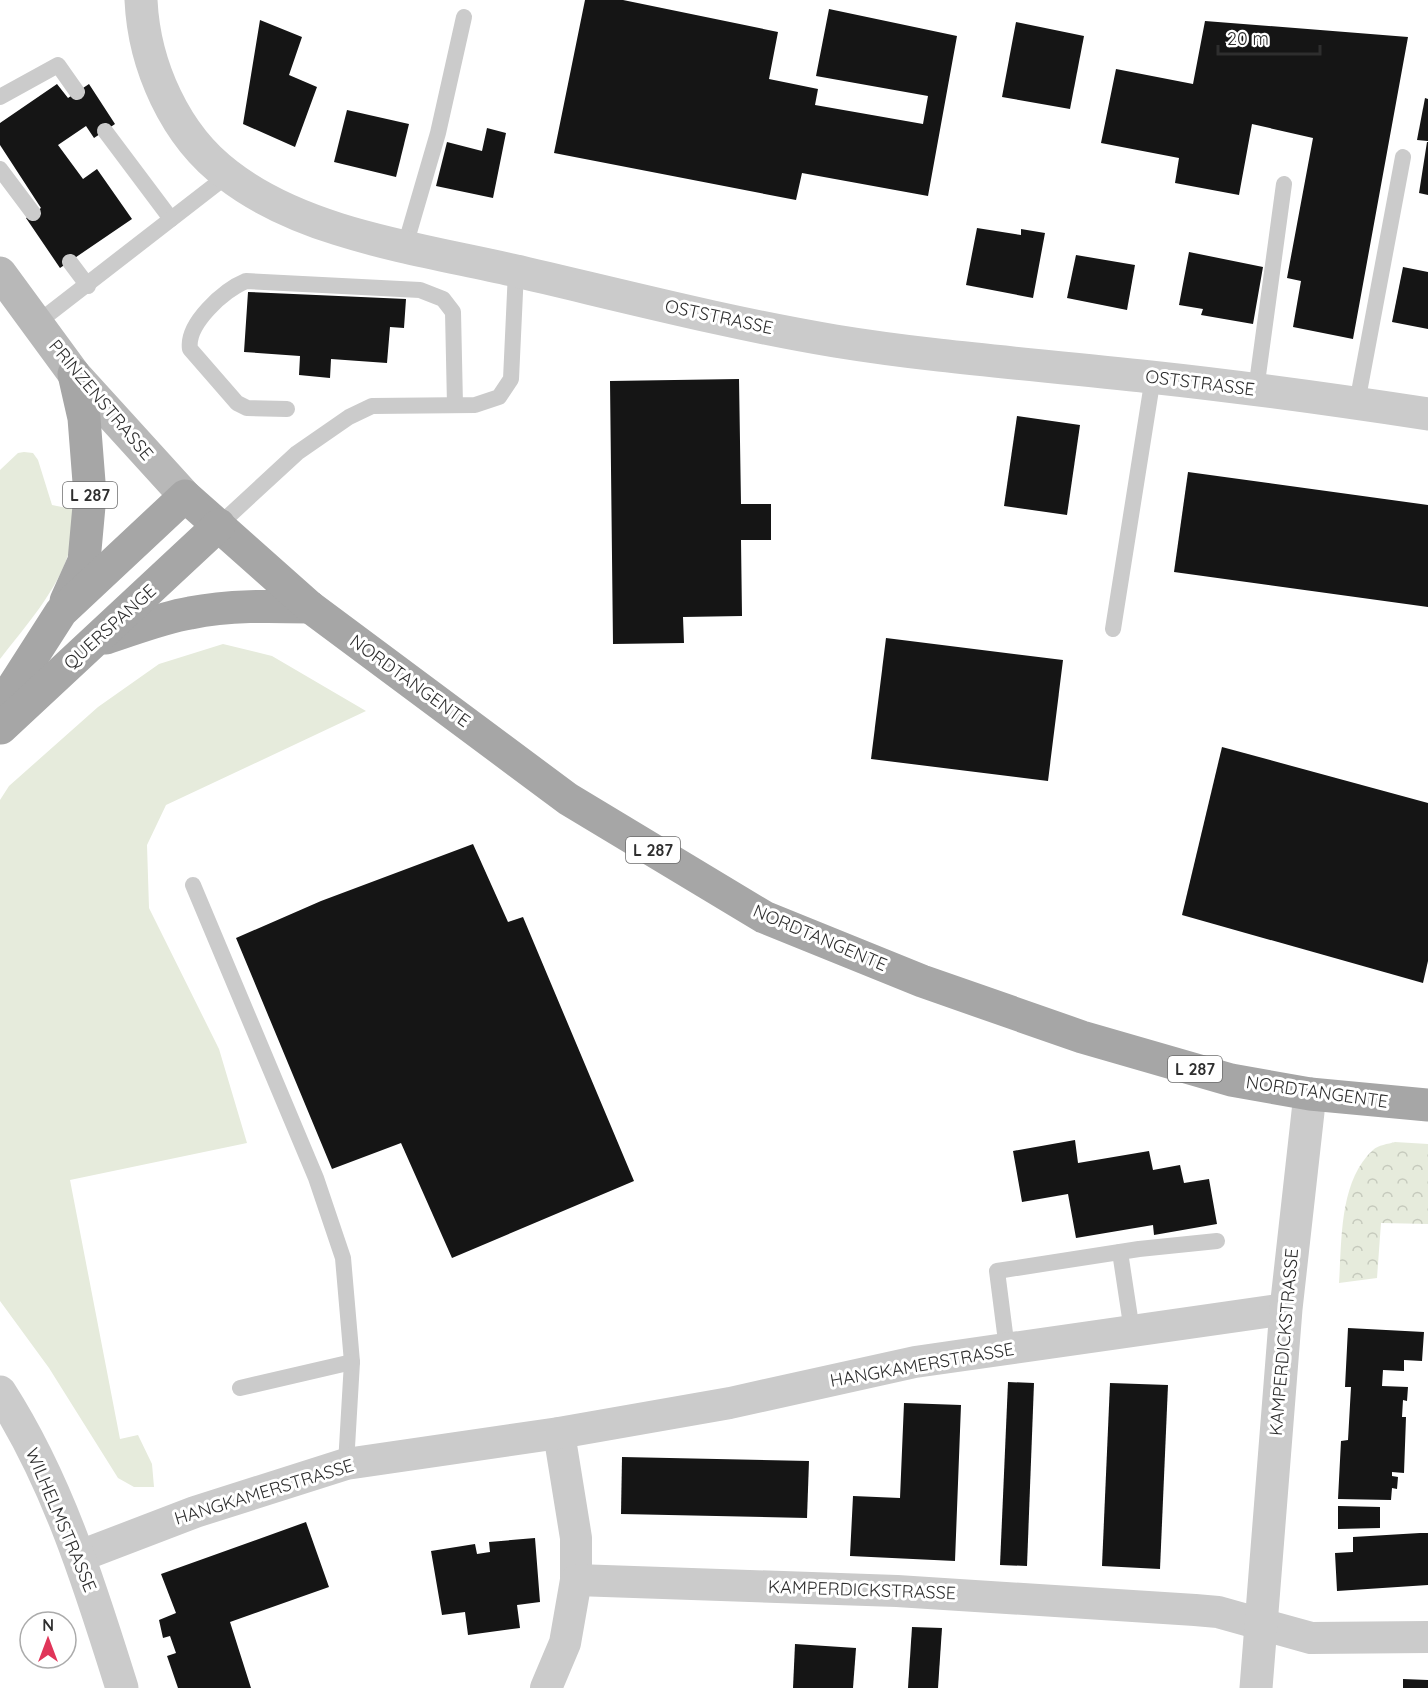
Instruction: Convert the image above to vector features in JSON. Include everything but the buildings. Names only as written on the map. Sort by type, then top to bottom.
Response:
[{"type":"main road","name":"PRINZENSTRASSE","points":[[0,273],[74,374],[185,496]]},
{"type":"main road","name":"L 287","points":[[61,612],[84,561],[90,495],[84,418],[74,374]]},
{"type":"main road","name":"NORDTANGENTE","points":[[185,496],[309,607],[568,799],[764,917],[922,981],[1082,1037],[1231,1080],[1310,1095],[1428,1105]]},
{"type":"main road","name":"QUERSPANGE","points":[[0,707],[61,612],[185,496]]},
{"type":"main road","name":"QUERSPANGE","points":[[0,729],[219,525]]},
{"type":"main road","points":[[90,644],[161,619],[192,612],[248,606],[309,607]]},
{"type":"street","name":"OSTSTRASSE","points":[[141,0],[147,42],[174,114],[194,142],[228,176],[269,200],[325,225],[405,246],[738,323],[834,341],[1153,377],[1428,414]]},
{"type":"street","name":"KAMPERDICKSTRASSE","points":[[1256,1688],[1259,1625],[1286,1309],[1310,1095]]},
{"type":"street","name":"HANGKAMERSTRASSE","points":[[80,1556],[195,1512],[346,1464],[559,1432],[730,1402],[915,1362],[1286,1309]]},
{"type":"street","name":"WILHELMSTRASSE","points":[[0,1392],[16,1418],[80,1556],[122,1688]]},
{"type":"street","points":[[546,1688],[565,1643],[576,1580],[574,1528],[559,1432]]},
{"type":"street","name":"KAMPERDICKSTRASSE","points":[[576,1580],[897,1591],[1196,1610],[1218,1612],[1259,1625]]},
{"type":"street","points":[[1259,1625],[1311,1638],[1428,1636]]},
{"type":"lane","points":[[405,246],[438,133],[464,17]]},
{"type":"lane","points":[[0,97],[58,65],[77,92]]},
{"type":"lane","points":[[105,131],[171,219]]},
{"type":"lane","points":[[1357,403],[1403,157]]},
{"type":"lane","points":[[0,169],[33,213]]},
{"type":"lane","points":[[37,323],[228,176]]},
{"type":"lane","points":[[1256,390],[1284,184]]},
{"type":"lane","points":[[70,262],[88,286]]},
{"type":"lane","points":[[219,525],[297,453],[349,417],[372,406],[455,405],[488,402],[507,389],[511,379],[516,271]]},
{"type":"lane","points":[[287,409],[247,408],[237,402],[190,349],[189,339],[196,321],[236,286],[246,281],[420,290],[443,299],[453,312],[455,405]]},
{"type":"lane","points":[[1113,629],[1153,377]]},
{"type":"lane","points":[[193,885],[316,1178],[344,1258],[352,1362],[346,1464]]},
{"type":"lane","points":[[1007,1349],[997,1271],[1120,1252],[1217,1241]]},
{"type":"lane","points":[[1120,1252],[1132,1331]]},
{"type":"lane","points":[[240,1388],[352,1362]]},
{"type":"green space","points":[[18,453],[33,453],[38,460],[52,505],[77,510],[71,547],[57,581],[0,659],[0,470]]},
{"type":"green space","points":[[223,644],[272,656],[366,711],[166,805],[147,845],[149,908],[219,1049],[247,1143],[70,1180],[120,1439],[138,1435],[152,1464],[154,1487],[134,1487],[118,1478],[49,1368],[0,1301],[0,800],[9,786],[98,707],[159,664]]},
{"type":"green space","points":[[1395,1142],[1428,1144],[1428,1224],[1381,1223],[1377,1278],[1339,1283],[1344,1212],[1354,1178],[1362,1163],[1373,1150]]}]
